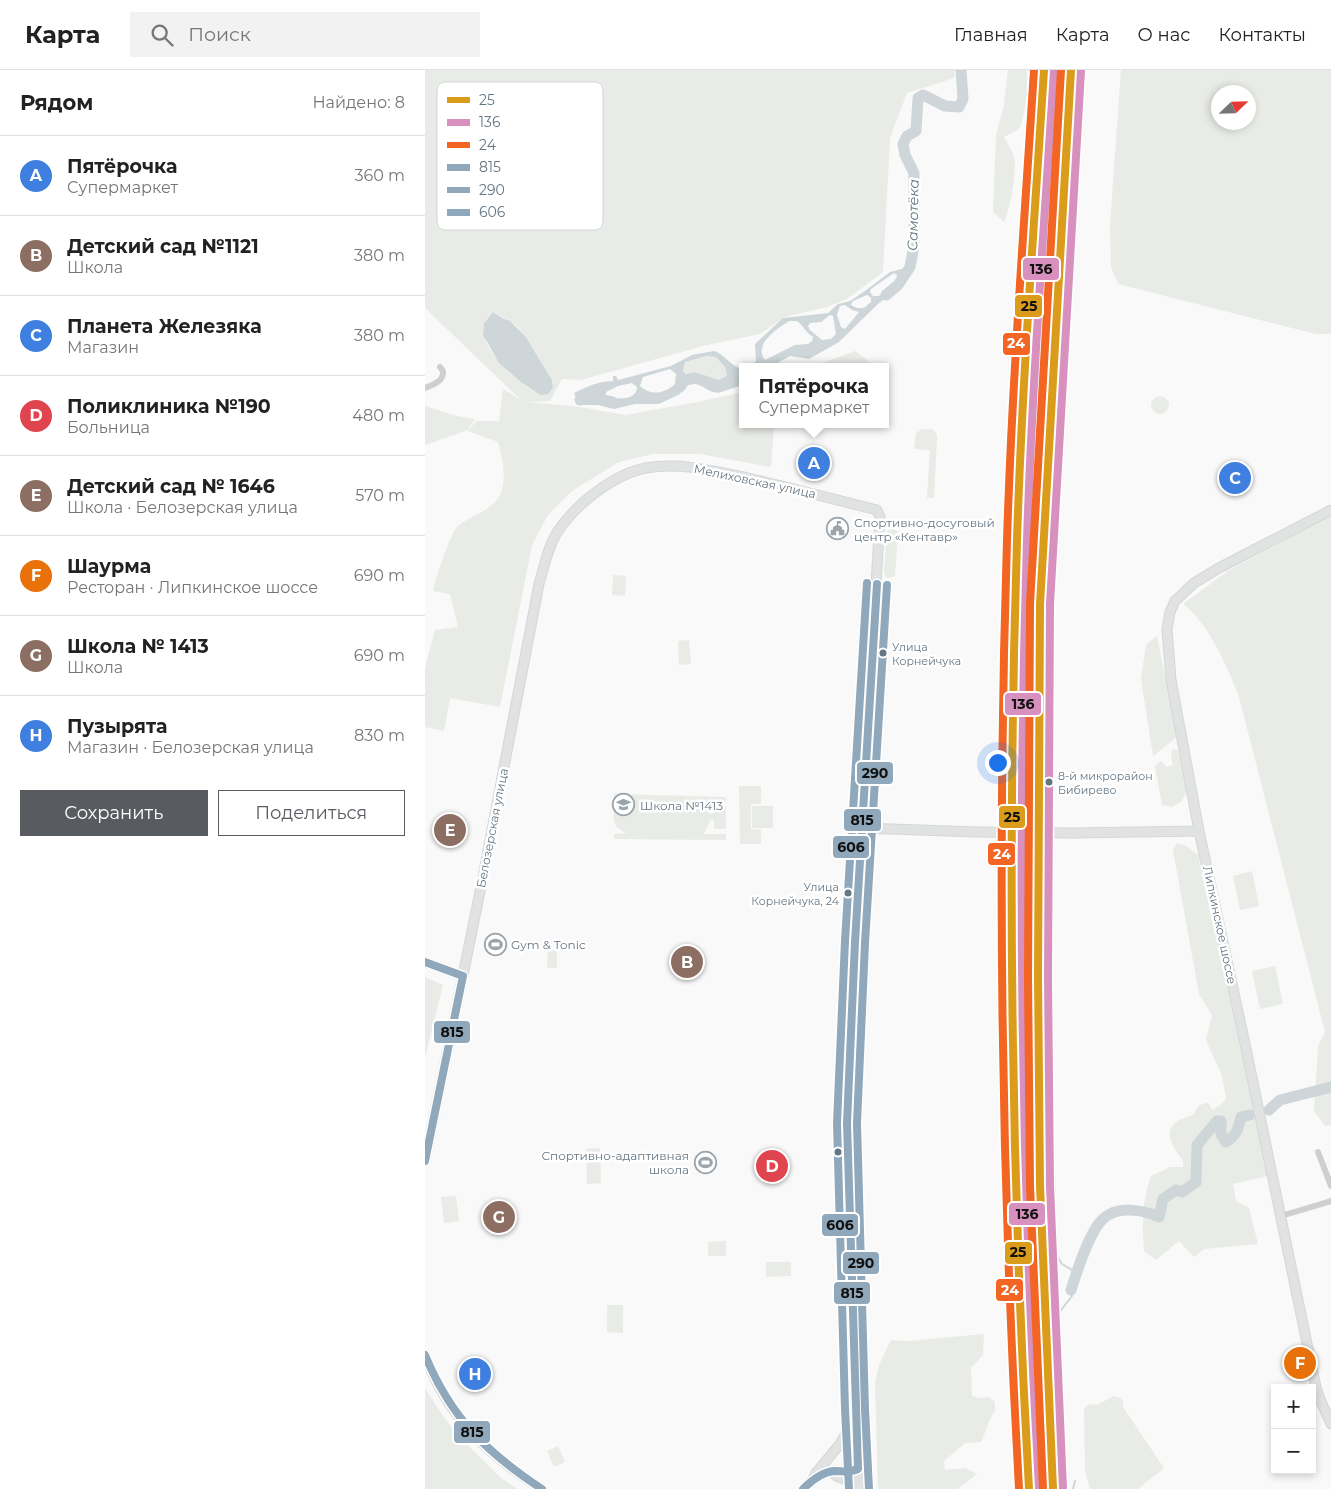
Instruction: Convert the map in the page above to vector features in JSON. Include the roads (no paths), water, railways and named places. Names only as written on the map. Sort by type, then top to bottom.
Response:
[{"type":"highway","points":[[1029,1489],[1022,1383],[1015,1187],[1012,977],[1015,603],[1023,406],[1044,70]]},
{"type":"highway","points":[[1053,1489],[1040,1186],[1037,977],[1040,604],[1071,70]]},
{"type":"street","points":[[425,388],[441,378],[443,371],[440,367]]},
{"type":"street","name":"Мелиховская улица","points":[[581,504],[622,475],[659,466],[698,467],[776,484],[877,510],[881,517],[862,828]]},
{"type":"street","name":"Белозерская улица","points":[[425,1161],[481,892],[539,584],[558,531],[581,504]]},
{"type":"street","name":"Липкинское шоссе","points":[[1331,510],[1205,576],[1178,597],[1170,612],[1167,638],[1171,680],[1199,831],[1319,1397],[1331,1424]]},
{"type":"street","points":[[858,1489],[847,1123],[862,828],[1074,833],[1199,831]]},
{"type":"street","points":[[425,962],[463,976]]},
{"type":"street","points":[[1318,1152],[1331,1186]]},
{"type":"street","points":[[1281,1216],[1331,1201]]},
{"type":"street","points":[[425,1355],[437,1386],[468,1428],[504,1464],[542,1489]]},
{"type":"street","points":[[803,1489],[840,1444],[855,1417]]},
{"type":"street","points":[[840,1444],[852,1444],[857,1452]]},
{"type":"street","points":[[813,1479],[833,1471],[851,1473],[858,1469]]},
{"type":"street","points":[[826,1474],[849,1481],[858,1489]]},
{"type":"waterway","name":"Самотёка","points":[[886,295],[898,285],[910,267],[914,246],[914,173],[905,155],[903,144],[907,136],[916,131],[918,98],[923,95],[945,106],[959,107],[963,99],[961,70]]},
{"type":"waterway","name":"Самотёка","points":[[680,387],[685,380],[695,378],[719,386],[739,377]]},
{"type":"waterway","name":"Самотёка","points":[[580,400],[584,396],[612,402]]},
{"type":"waterway","points":[[1052,843],[1052,1115],[1057,1256],[1062,1264],[1077,1273]]},
{"type":"waterway","points":[[1269,1110],[1280,1100],[1331,1087]]},
{"type":"waterway","points":[[1071,1290],[1088,1242],[1103,1219],[1123,1210],[1145,1212],[1159,1217],[1163,1199],[1176,1190],[1182,1192],[1196,1182],[1197,1145],[1217,1121],[1221,1121],[1221,1134],[1226,1142],[1237,1131],[1241,1117],[1250,1115]]},
{"type":"waterway","points":[[1063,1432],[1058,1314],[1072,1296],[1071,1290]]},
{"type":"waterway","points":[[1073,1489],[1075,1481]]},
{"type":"place","name":"Пятёрочка","points":[[814,463]]},
{"type":"place","name":"Планета Железяка","points":[[1235,478]]},
{"type":"place","name":"Спортивно-досуговый центр «Кентавр»","points":[[838,529]]},
{"type":"place","name":"Улица Корнейчука","points":[[883,653]]},
{"type":"place","name":"8-й микрорайон Бибирево","points":[[1049,782]]},
{"type":"place","name":"Школа №1413","points":[[624,805]]},
{"type":"place","name":"Детский сад № 1646","points":[[450,830]]},
{"type":"place","name":"Улица Корнейчука, 24","points":[[848,893]]},
{"type":"place","name":"Gym & Tonic","points":[[495,944]]},
{"type":"place","name":"Детский сад №1121","points":[[687,962]]},
{"type":"place","name":"Спортивно-адаптивная школа","points":[[705,1162]]},
{"type":"place","name":"Поликлиника №190","points":[[772,1166]]},
{"type":"place","name":"Школа № 1413","points":[[499,1217]]},
{"type":"place","name":"Шаурма","points":[[1300,1363]]},
{"type":"place","name":"Пузырята","points":[[475,1374]]}]
